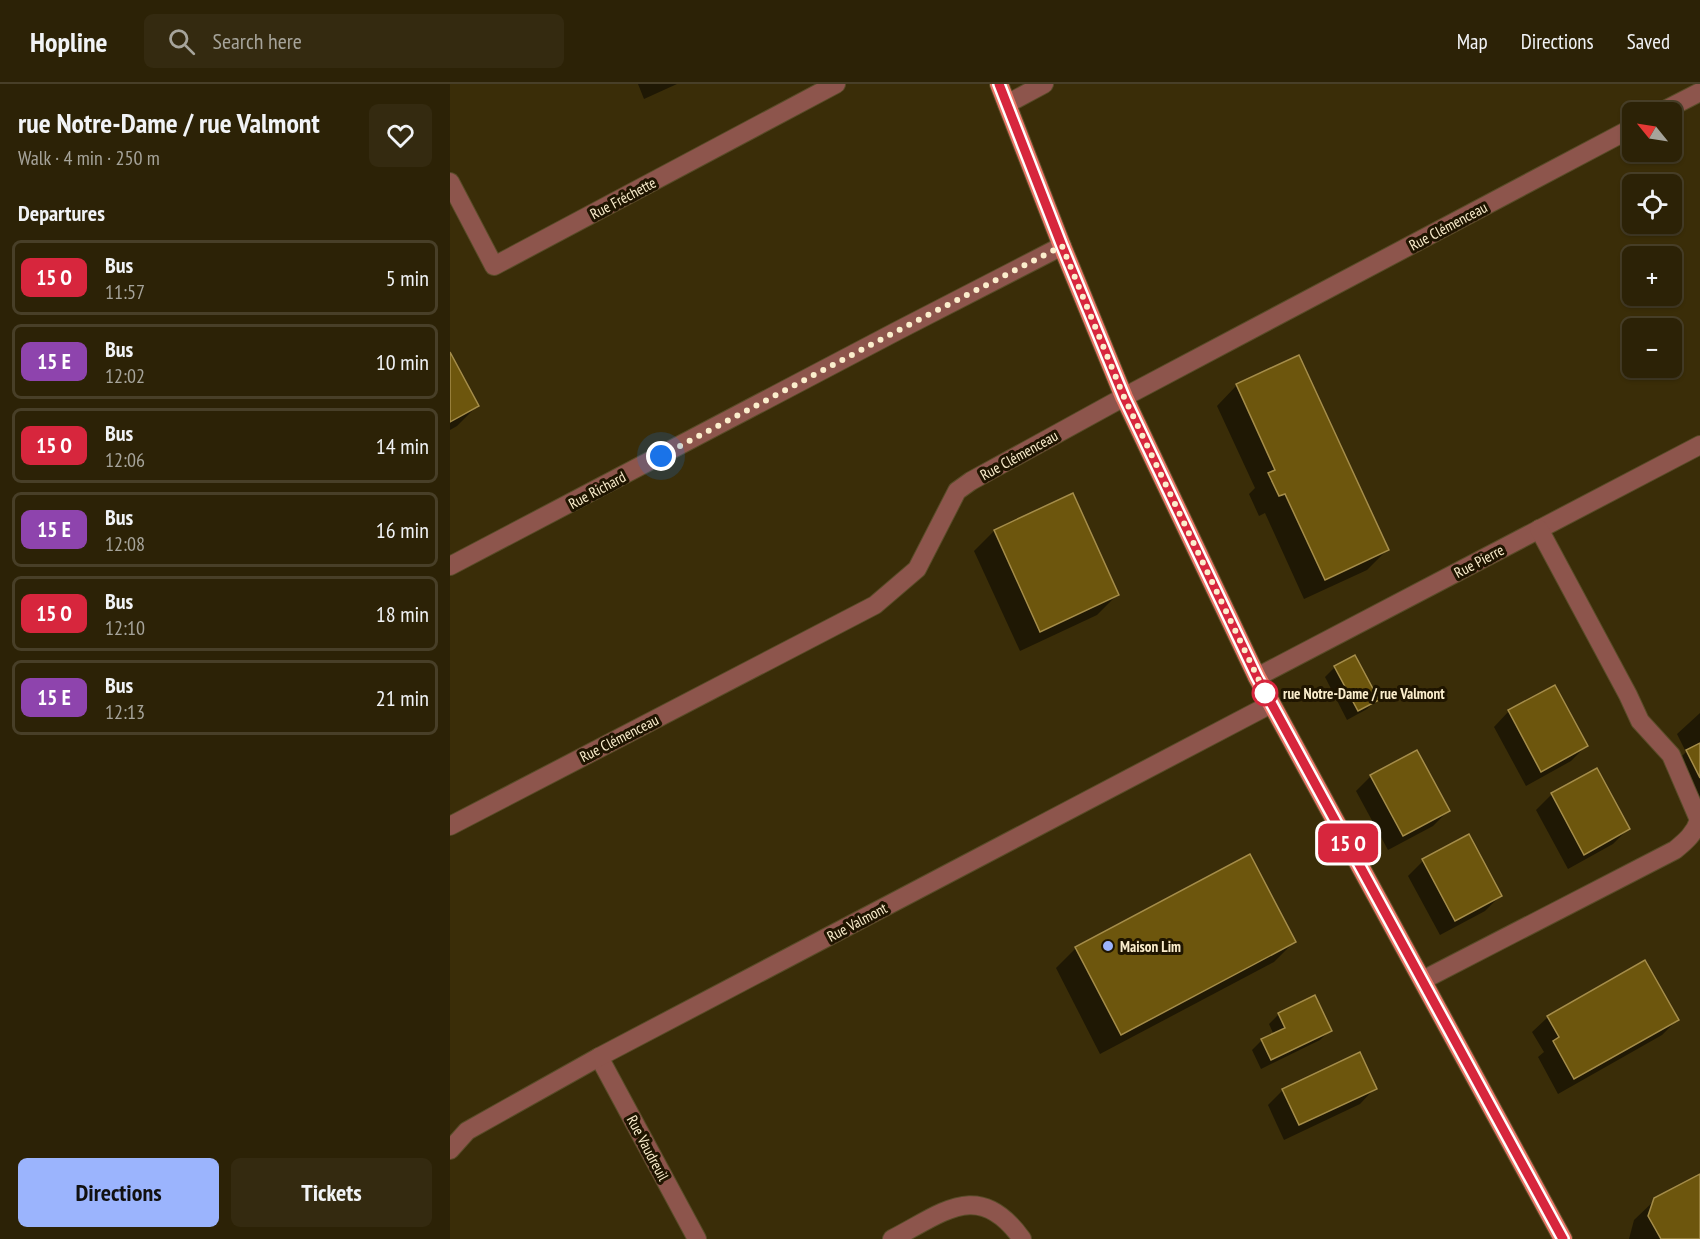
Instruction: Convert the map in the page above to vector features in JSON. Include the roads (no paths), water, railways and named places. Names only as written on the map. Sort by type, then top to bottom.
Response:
[{"type":"main road","points":[[999,84],[1124,397],[1257,677],[1563,1239]]},
{"type":"street","name":"Rue Fréchette","points":[[450,182],[494,266],[836,84]]},
{"type":"street","points":[[1007,104],[1044,84]]},
{"type":"street","points":[[1680,102],[1700,92]]},
{"type":"street","name":"Rue Clémenceau","points":[[450,826],[874,605],[917,569],[957,491],[971,481],[1124,397],[1622,133]]},
{"type":"street","name":"Rue Richard","points":[[450,566],[1062,246]]},
{"type":"street","name":"Rue Pierre","points":[[1257,677],[1700,445]]},
{"type":"street","points":[[1423,980],[1675,850],[1691,836],[1699,820],[1671,755],[1640,721],[1623,684],[1539,529]]},
{"type":"street","name":"Rue Valmont","points":[[450,1150],[467,1131],[599,1057],[1271,704]]},
{"type":"street","name":"Rue Vaudreuil","points":[[599,1057],[697,1239]]},
{"type":"street","points":[[892,1239],[960,1205],[981,1205],[1004,1217],[1022,1239]]},
{"type":"place","name":"rue Notre-Dame / rue Valmont","points":[[1265,693]]},
{"type":"place","name":"Maison Lim","points":[[1108,946]]}]
